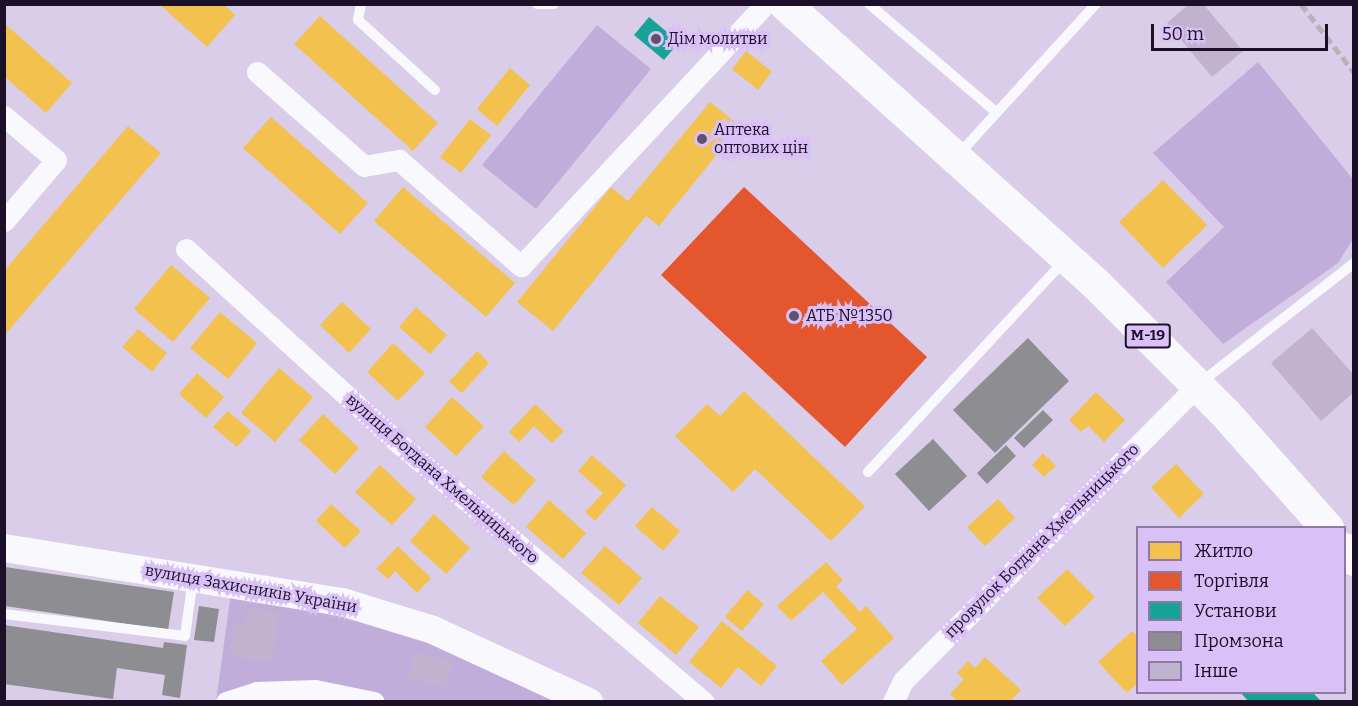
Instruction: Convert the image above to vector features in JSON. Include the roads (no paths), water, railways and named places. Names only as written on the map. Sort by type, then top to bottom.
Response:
[{"type":"highway","name":"М-19","points":[[785,4],[957,155],[1068,258],[1198,385],[1325,526]]},
{"type":"street","points":[[257,72],[364,166],[399,160],[521,266],[765,4]]},
{"type":"street","points":[[4,116],[56,160],[4,220]]},
{"type":"street","name":"вулиця Богдана Хмельницького","points":[[186,249],[403,448],[704,702]]},
{"type":"street","name":"провулок Богдана Хмельницького","points":[[892,702],[903,681],[1198,385]]},
{"type":"street","name":"вулиця Захисників України","points":[[4,548],[342,602],[433,630],[589,702]]},
{"type":"street","points":[[226,702],[256,692],[315,690],[374,702]]},
{"type":"lane","points":[[360,4],[358,20],[435,90]]},
{"type":"lane","points":[[537,4],[554,4]]},
{"type":"lane","points":[[869,4],[996,112]]},
{"type":"lane","points":[[957,155],[1096,4]]},
{"type":"lane","points":[[868,472],[1068,258]]},
{"type":"lane","points":[[1198,385],[1353,263]]},
{"type":"lane","points":[[4,614],[185,636],[193,579]]},
{"type":"railway","points":[[1301,4],[1354,72]]},
{"type":"place","name":"Дім молитви","points":[[656,39]]},
{"type":"place","name":"Аптека оптових цін","points":[[702,139]]},
{"type":"place","name":"АТБ №1350","points":[[794,316]]}]
